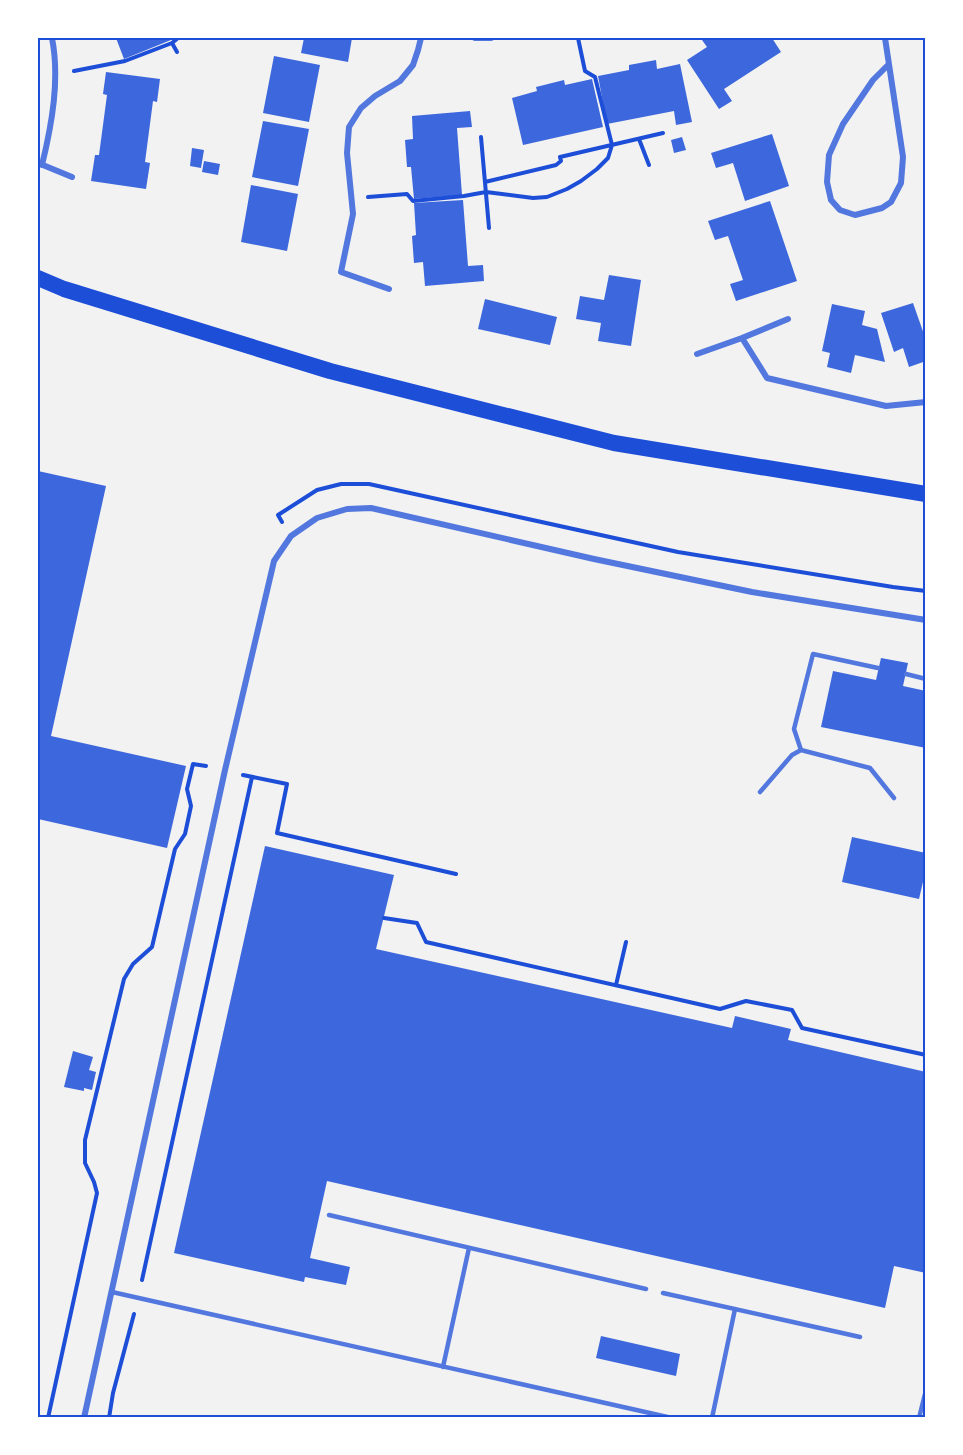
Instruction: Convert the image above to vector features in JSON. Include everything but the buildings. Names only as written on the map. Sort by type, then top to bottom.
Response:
[{"type":"highway","points":[[38,278],[64,289],[330,371],[614,443],[926,494]]},
{"type":"street","points":[[52,38],[56,75],[48,141],[40,164],[72,177]]},
{"type":"street","points":[[389,289],[341,272],[353,214],[347,153],[349,128],[361,108],[375,96],[400,81],[413,65],[421,38]]},
{"type":"street","points":[[476,38],[491,38]]},
{"type":"street","points":[[885,38],[903,157],[901,183],[891,202],[882,208],[855,214],[840,210],[831,200],[827,182],[829,155],[843,124],[873,80],[888,65]]},
{"type":"street","points":[[697,354],[788,319]]},
{"type":"street","points":[[742,338],[767,378],[886,406],[926,402]]},
{"type":"street","points":[[84,1418],[225,770],[274,561],[291,536],[317,518],[347,508],[371,508],[752,592],[926,620]]},
{"type":"lane","points":[[801,750],[794,729],[813,654],[878,668]]},
{"type":"lane","points":[[906,674],[926,679]]},
{"type":"lane","points":[[760,792],[792,755],[801,750],[870,768],[894,798]]},
{"type":"lane","points":[[329,1215],[646,1289]]},
{"type":"lane","points":[[443,1367],[469,1248]]},
{"type":"lane","points":[[112,1292],[672,1418]]},
{"type":"lane","points":[[663,1293],[860,1337]]},
{"type":"lane","points":[[712,1418],[735,1309]]},
{"type":"lane","points":[[919,1418],[926,1390]]},
{"type":"path","points":[[90,68],[125,61],[178,38]]},
{"type":"path","points":[[384,195],[407,194],[413,201],[486,192],[533,198],[547,197],[581,181],[597,169],[608,158],[612,144],[595,77],[585,71],[578,38]]},
{"type":"path","points":[[172,42],[177,52]]},
{"type":"path","points":[[485,182],[556,165],[561,161],[560,157],[663,133]]},
{"type":"path","points":[[481,137],[489,228]]},
{"type":"path","points":[[639,139],[649,165]]},
{"type":"path","points":[[278,515],[317,490],[341,484],[369,484],[678,552],[926,591]]},
{"type":"path","points":[[48,1418],[97,1193],[85,1163],[85,1140],[124,979],[133,964],[152,947],[175,849],[185,834],[191,806],[187,789],[193,764],[287,784],[277,833],[456,874]]},
{"type":"path","points":[[109,1418],[113,1393],[138,1299],[252,777]]},
{"type":"path","points":[[384,918],[417,923],[426,942],[720,1009],[746,1001],[792,1010],[802,1028],[926,1055]]},
{"type":"path","points":[[616,985],[626,942]]}]
